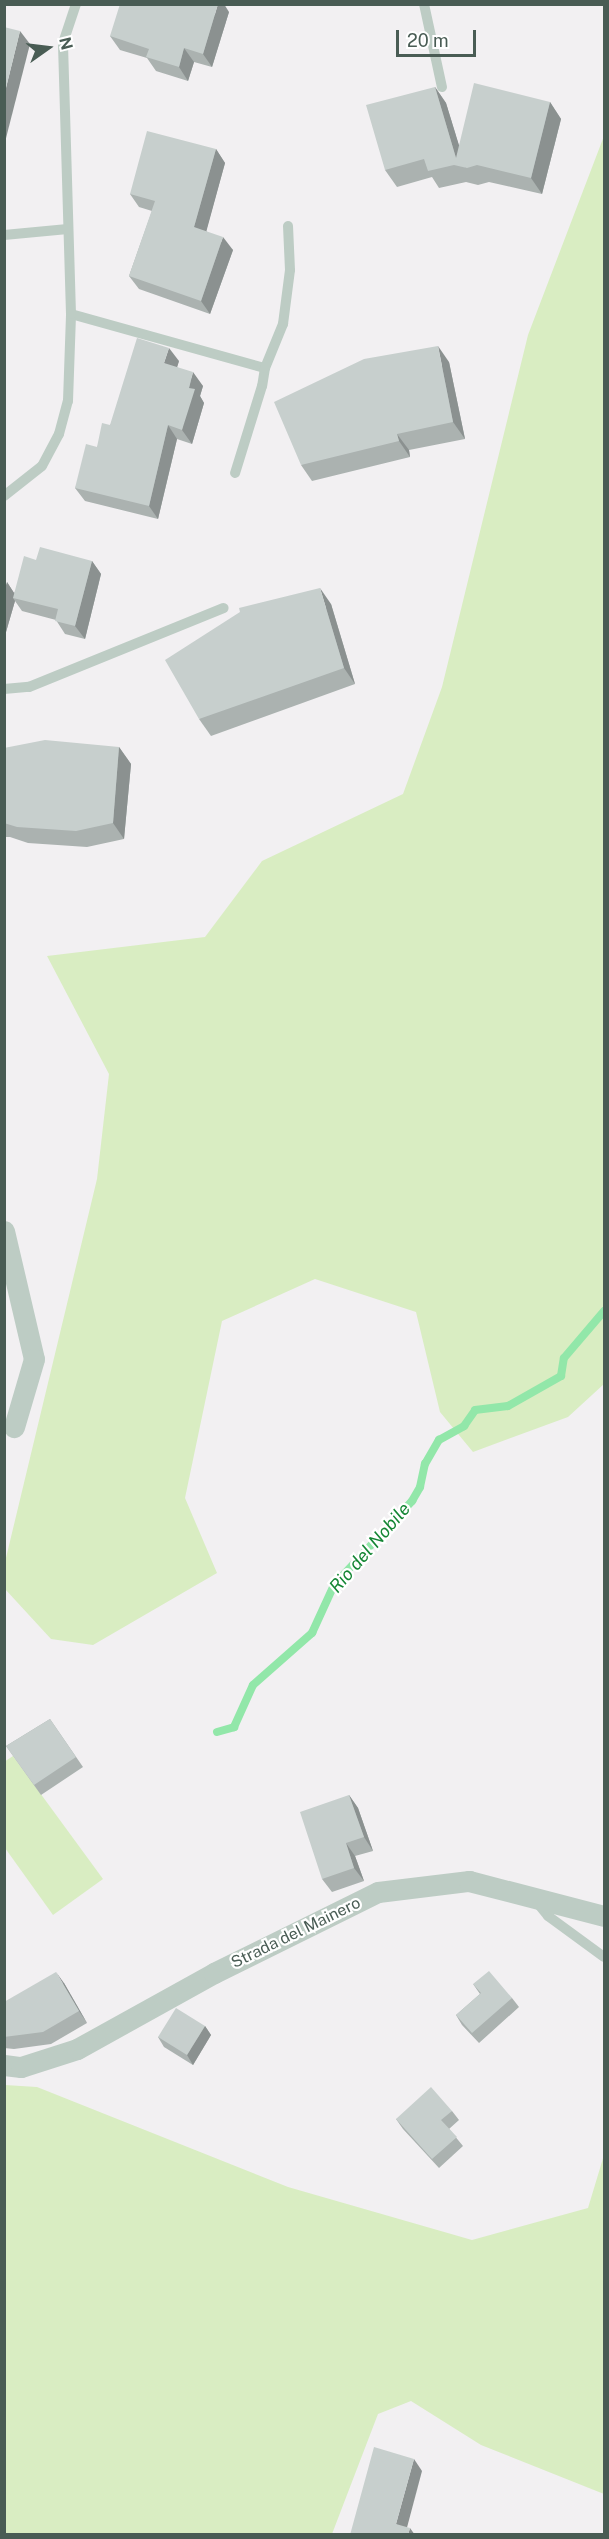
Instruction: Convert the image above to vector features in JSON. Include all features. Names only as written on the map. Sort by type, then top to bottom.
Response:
[{"type":"street","points":[[4,1231],[34,1359],[14,1427]]},
{"type":"street","name":"Strada del Mainero","points":[[4,2065],[21,2067],[77,2049],[214,1973],[378,1892],[469,1881],[604,1916]]},
{"type":"lane","points":[[4,496],[42,466],[59,434],[68,401],[71,314],[63,43],[76,4]]},
{"type":"lane","points":[[424,4],[442,87]]},
{"type":"lane","points":[[234,473],[265,368],[283,324],[290,270],[288,226]]},
{"type":"lane","points":[[4,235],[68,228]]},
{"type":"lane","points":[[71,314],[265,368]]},
{"type":"lane","points":[[4,689],[29,687],[224,608]]},
{"type":"lane","points":[[532,1896],[548,1916],[604,1957]]},
{"type":"green space","points":[[604,136],[604,1384],[568,1417],[473,1452],[440,1412],[416,1312],[315,1279],[222,1321],[185,1498],[217,1573],[93,1645],[51,1639],[5,1589],[5,1562],[97,1179],[109,1074],[47,956],[205,937],[262,861],[403,794],[442,687],[528,335]]},
{"type":"green space","points":[[13,1756],[103,1879],[53,1915],[5,1848],[4,1762]]},
{"type":"green space","points":[[5,2085],[37,2087],[288,2187],[472,2240],[588,2208],[604,2155],[604,2494],[481,2445],[411,2401],[378,2414],[332,2534],[5,2534]]},
{"type":"building","points":[[120,4],[218,4],[203,54],[184,48],[179,67],[146,57],[149,49],[110,36]]},
{"type":"building","points":[[4,27],[20,31],[4,96]]},
{"type":"building","points":[[474,83],[550,102],[531,178],[477,165],[467,168],[454,165],[428,171],[424,159],[385,170],[366,105],[435,87],[456,158]]},
{"type":"building","points":[[147,131],[216,149],[194,227],[223,237],[201,301],[129,276],[155,201],[130,194]]},
{"type":"building","points":[[137,338],[169,348],[164,363],[193,372],[189,388],[195,389],[182,430],[168,425],[149,506],[75,488],[86,444],[97,447],[102,423],[110,425]]},
{"type":"building","points":[[438,346],[453,422],[397,434],[399,441],[301,465],[274,402],[364,359]]},
{"type":"building","points":[[40,547],[92,561],[75,626],[55,621],[58,609],[13,598],[24,556],[36,560]]},
{"type":"building","points":[[320,588],[344,668],[199,719],[165,660],[240,612],[239,608]]},
{"type":"building","points":[[45,740],[119,747],[113,823],[76,831],[17,827],[4,823],[4,748]]},
{"type":"building","points":[[50,1719],[76,1757],[34,1785],[6,1746]]},
{"type":"building","points":[[349,1795],[364,1837],[346,1843],[354,1868],[322,1879],[300,1812]]},
{"type":"building","points":[[489,1971],[512,1998],[472,2033],[456,2015],[481,1993],[473,1984]]},
{"type":"building","points":[[56,1972],[79,2011],[43,2032],[4,2037],[4,2002]]},
{"type":"building","points":[[176,2008],[205,2026],[187,2055],[158,2037]]},
{"type":"building","points":[[431,2087],[452,2111],[441,2120],[457,2137],[432,2159],[396,2119]]},
{"type":"building","points":[[374,2447],[414,2459],[396,2524],[410,2528],[408,2535],[350,2535]]},
{"type":"waterway","name":"Rio del Nobile","points":[[217,1732],[234,1727],[253,1685],[312,1633],[334,1585],[412,1501],[420,1487],[425,1464],[439,1440],[464,1426],[475,1410],[508,1406],[561,1376],[564,1358],[604,1311]]}]
